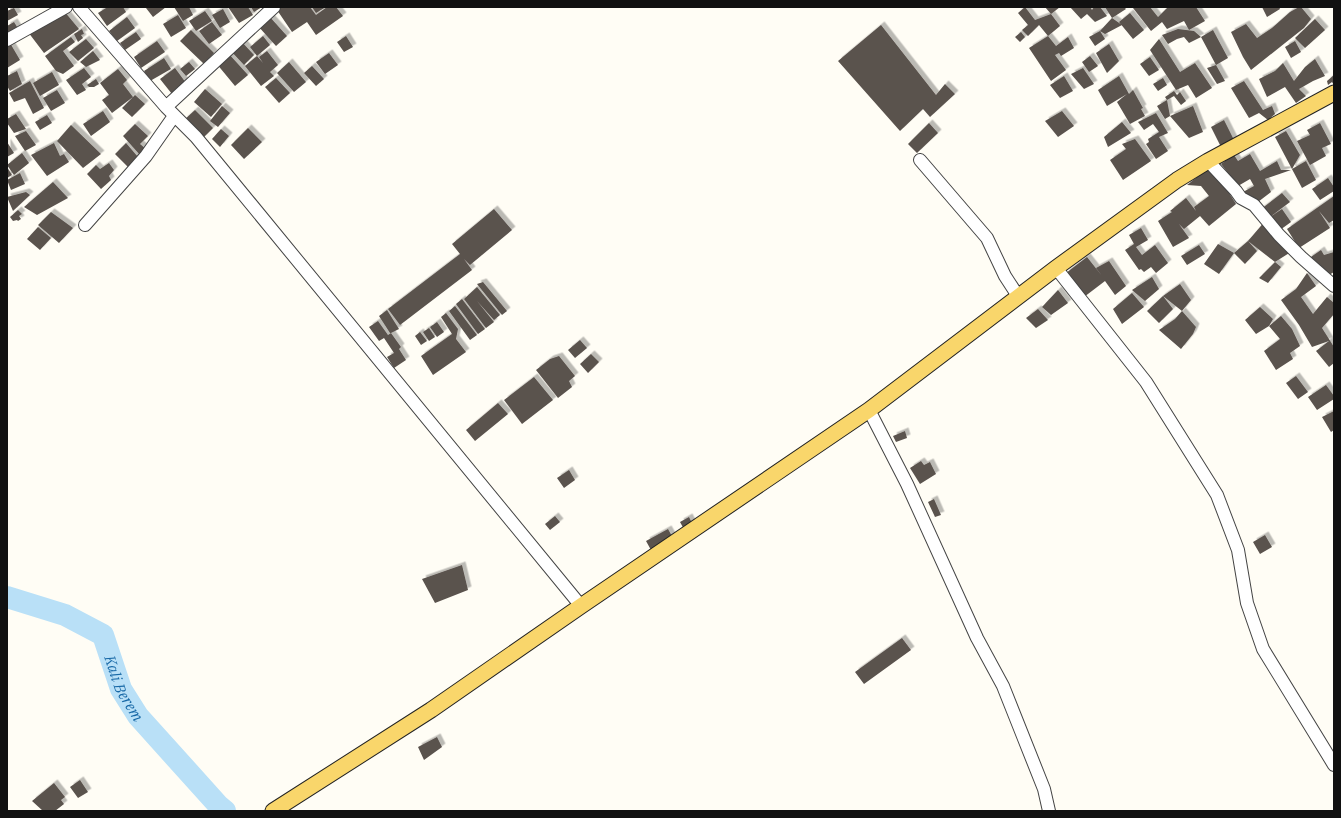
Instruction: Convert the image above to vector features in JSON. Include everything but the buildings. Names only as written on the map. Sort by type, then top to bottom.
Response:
[{"type":"main road","points":[[273,811],[431,710],[869,410],[1018,296],[1158,193],[1208,161],[1334,93]]},
{"type":"street","points":[[7,40],[66,7]]},
{"type":"street","points":[[79,7],[170,111],[196,137],[581,606]]},
{"type":"street","points":[[85,225],[146,156],[170,111],[274,7]]},
{"type":"street","points":[[920,160],[987,238],[1005,276],[1018,296]]},
{"type":"street","points":[[1208,161],[1241,198],[1254,205],[1301,257],[1334,286]]},
{"type":"street","points":[[1056,268],[1146,382],[1217,495],[1238,550],[1247,603],[1263,649],[1334,765]]},
{"type":"street","points":[[869,410],[907,484],[977,638],[1004,686],[1044,789],[1049,811]]},
{"type":"waterway","name":"Kali Berem","points":[[7,597],[65,615],[103,635],[121,689],[138,716],[225,811]]}]
